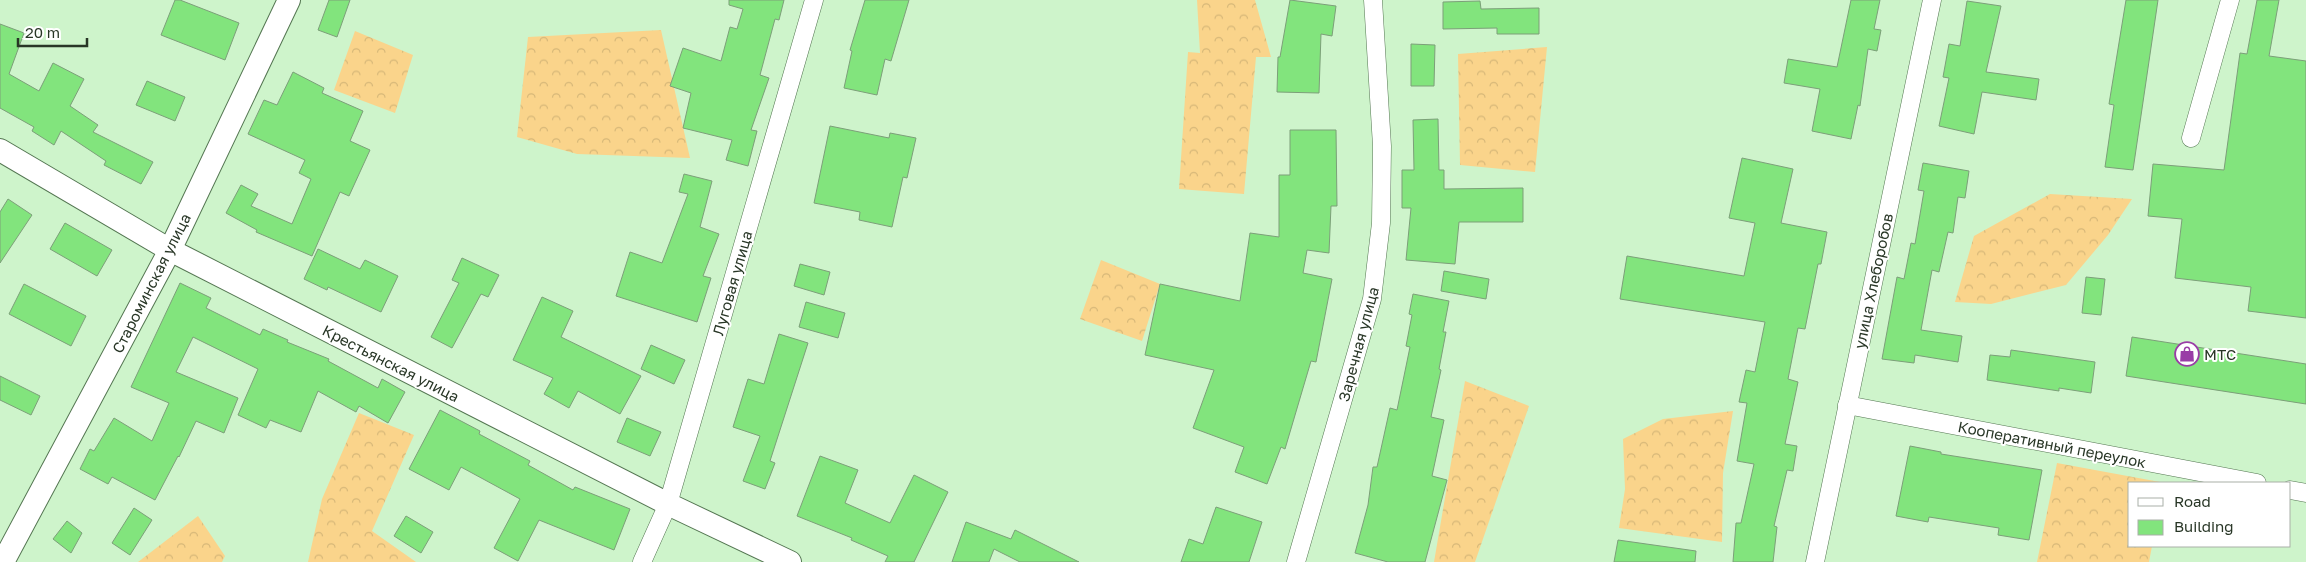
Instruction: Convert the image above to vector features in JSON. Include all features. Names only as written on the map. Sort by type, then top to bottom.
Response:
[{"type":"street","name":"Староминская улица","points":[[3,562],[170,250],[289,0]]},
{"type":"street","name":"Луговая улица","points":[[642,562],[668,504],[814,0]]},
{"type":"street","name":"Заречная улица","points":[[1296,562],[1372,299],[1381,223],[1382,146],[1373,0]]},
{"type":"street","name":"улица Хлеборобов","points":[[1815,562],[1932,0]]},
{"type":"street","points":[[2192,138],[2230,0]]},
{"type":"street","name":"Крестьянская улица","points":[[0,150],[170,250],[668,504],[790,562]]},
{"type":"street","name":"Кооперативный переулок","points":[[1847,405],[2252,482]]},
{"type":"street","points":[[2291,490],[2306,493]]},
{"type":"green space","points":[[1197,0],[1255,0],[1271,57],[1256,57],[1244,194],[1179,189],[1188,52],[1200,53]]},
{"type":"green space","points":[[661,30],[690,158],[577,154],[517,137],[528,37]]},
{"type":"green space","points":[[355,31],[413,55],[395,113],[334,90]]},
{"type":"green space","points":[[1547,47],[1535,172],[1460,165],[1458,54]]},
{"type":"green space","points":[[2050,194],[2132,199],[2108,235],[2066,285],[1991,304],[1955,302],[1974,236]]},
{"type":"green space","points":[[1101,260],[1160,284],[1142,341],[1080,319]]},
{"type":"green space","points":[[1465,381],[1529,406],[1475,562],[1434,562]]},
{"type":"green space","points":[[1733,411],[1723,473],[1722,542],[1619,528],[1625,489],[1623,439],[1663,419]]},
{"type":"green space","points":[[359,413],[414,435],[372,531],[416,562],[308,562],[322,499]]},
{"type":"green space","points":[[2057,463],[2160,482],[2128,482],[2128,547],[2152,547],[2149,562],[2037,562]]},
{"type":"green space","points":[[198,516],[225,556],[222,562],[138,562]]},
{"type":"building","points":[[175,0],[180,0],[239,23],[225,60],[161,35]]},
{"type":"building","points":[[329,0],[350,0],[337,37],[318,30]]},
{"type":"building","points":[[729,0],[784,0],[779,20],[775,19],[760,75],[769,78],[751,130],[757,131],[748,166],[726,160],[732,140],[683,128],[691,93],[670,86],[683,48],[721,61],[730,27],[737,29],[743,9],[729,5]]},
{"type":"building","points":[[865,0],[909,0],[891,61],[885,59],[877,95],[844,88],[852,51],[850,50]]},
{"type":"building","points":[[1290,0],[1336,6],[1332,36],[1321,34],[1319,93],[1277,92],[1278,57],[1280,57]]},
{"type":"building","points":[[1851,0],[1880,0],[1874,29],[1881,30],[1877,51],[1868,49],[1860,106],[1858,105],[1851,139],[1812,131],[1820,89],[1784,83],[1788,59],[1837,67]]},
{"type":"building","points":[[2126,0],[2158,0],[2133,170],[2105,167],[2114,105],[2109,104]]},
{"type":"building","points":[[2257,0],[2279,0],[2269,56],[2306,61],[2306,318],[2248,311],[2251,287],[2175,278],[2182,219],[2148,216],[2153,164],[2224,170],[2240,53],[2247,54]]},
{"type":"building","points":[[1480,1],[1481,9],[1539,8],[1539,34],[1497,34],[1497,28],[1443,29],[1443,2]]},
{"type":"building","points":[[1967,1],[2001,6],[1986,72],[2039,79],[2036,100],[1982,92],[1974,134],[1939,126],[1949,78],[1943,77],[1949,44],[1960,46]]},
{"type":"building","points":[[0,24],[24,33],[9,74],[39,91],[53,63],[84,79],[70,106],[98,125],[93,132],[153,162],[141,184],[104,165],[106,161],[61,131],[54,145],[32,131],[34,127],[0,108]]},
{"type":"building","points":[[1411,44],[1435,45],[1434,86],[1411,86]]},
{"type":"building","points":[[293,72],[324,88],[322,93],[363,111],[350,141],[370,150],[349,196],[340,192],[312,256],[256,232],[257,230],[226,213],[241,185],[258,194],[251,206],[292,224],[311,179],[299,173],[305,160],[248,134],[264,100],[277,105]]},
{"type":"building","points":[[147,81],[185,97],[175,121],[136,105]]},
{"type":"building","points":[[1438,119],[1439,170],[1444,170],[1444,189],[1523,188],[1523,222],[1459,222],[1455,264],[1406,260],[1411,208],[1402,208],[1402,170],[1414,170],[1413,120]]},
{"type":"building","points":[[830,126],[889,138],[890,133],[916,138],[907,178],[903,177],[892,227],[859,220],[860,212],[814,203]]},
{"type":"building","points":[[1290,130],[1336,130],[1337,206],[1331,206],[1329,253],[1307,250],[1303,273],[1332,279],[1316,362],[1311,361],[1285,449],[1281,447],[1267,484],[1235,472],[1244,447],[1193,428],[1214,370],[1145,355],[1160,284],[1240,301],[1250,233],[1279,237],[1279,175],[1290,175]]},
{"type":"building","points":[[1742,158],[1793,169],[1781,223],[1827,232],[1821,264],[1818,264],[1805,329],[1798,328],[1788,379],[1798,382],[1785,444],[1797,446],[1793,471],[1787,470],[1774,526],[1777,527],[1773,562],[1733,562],[1736,523],[1741,523],[1754,464],[1737,461],[1747,403],[1739,402],[1746,370],[1755,372],[1765,322],[1620,299],[1627,256],[1744,276],[1755,223],[1729,218]]},
{"type":"building","points":[[1923,163],[1969,171],[1965,198],[1958,197],[1953,233],[1948,232],[1939,272],[1932,270],[1921,330],[1962,336],[1958,362],[1915,355],[1914,363],[1882,359],[1897,277],[1904,279],[1911,243],[1915,244],[1924,191],[1918,190]]},
{"type":"building","points":[[684,174],[712,181],[700,227],[719,234],[703,276],[711,278],[697,322],[616,296],[630,252],[662,263],[688,194],[679,192]]},
{"type":"building","points":[[8,199],[32,215],[0,263],[0,212]]},
{"type":"building","points":[[65,223],[112,250],[97,276],[50,249]]},
{"type":"building","points":[[318,249],[360,269],[365,260],[398,276],[381,312],[328,287],[327,290],[304,279]]},
{"type":"building","points":[[462,258],[499,275],[488,297],[481,294],[452,348],[431,337],[459,283],[452,280]]},
{"type":"building","points":[[800,264],[830,272],[824,295],[794,286]]},
{"type":"building","points":[[1444,271],[1489,279],[1486,299],[1441,291]]},
{"type":"building","points":[[2086,277],[2105,279],[2101,315],[2082,313]]},
{"type":"building","points":[[180,283],[211,298],[206,308],[260,335],[263,329],[288,340],[287,342],[329,359],[328,361],[378,388],[382,379],[405,392],[388,423],[359,406],[356,412],[318,391],[301,432],[270,420],[266,428],[238,415],[258,369],[193,337],[176,372],[238,398],[224,433],[196,421],[155,500],[112,477],[108,484],[80,469],[90,449],[94,451],[114,418],[152,441],[169,403],[131,387]]},
{"type":"building","points":[[24,284],[86,316],[71,346],[9,314]]},
{"type":"building","points":[[1413,294],[1449,301],[1443,332],[1446,332],[1439,369],[1441,370],[1431,417],[1444,420],[1432,476],[1447,480],[1425,562],[1388,562],[1355,553],[1368,505],[1373,467],[1377,467],[1390,408],[1397,410],[1410,347],[1406,346],[1412,315],[1409,314]]},
{"type":"building","points":[[542,297],[573,311],[561,337],[641,376],[620,414],[578,391],[569,408],[544,394],[553,378],[513,360]]},
{"type":"building","points":[[806,302],[845,313],[838,338],[799,327]]},
{"type":"building","points":[[779,334],[808,343],[770,461],[775,463],[765,489],[743,481],[760,436],[733,427],[748,379],[764,384]]},
{"type":"building","points":[[2132,337],[2306,364],[2306,404],[2126,376]]},
{"type":"building","points":[[651,345],[685,360],[674,384],[641,369]]},
{"type":"building","points":[[2011,350],[2095,362],[2091,393],[2059,388],[2059,391],[1987,380],[1990,355],[2010,357]]},
{"type":"building","points":[[0,376],[40,396],[31,415],[0,400]]},
{"type":"building","points":[[440,410],[480,431],[479,434],[530,461],[528,465],[573,490],[575,487],[630,509],[614,550],[539,520],[518,561],[494,548],[520,499],[461,467],[449,490],[409,469]]},
{"type":"building","points":[[627,418],[661,432],[650,456],[617,442]]},
{"type":"building","points":[[1910,446],[1941,452],[1941,454],[2042,470],[2029,540],[1998,535],[1999,528],[1929,517],[1928,522],[1896,516]]},
{"type":"building","points":[[820,456],[858,470],[845,503],[890,523],[914,475],[948,492],[914,562],[885,562],[888,556],[851,540],[852,538],[797,516]]},
{"type":"building","points":[[1216,507],[1262,522],[1249,562],[1181,562],[1189,539],[1203,544]]},
{"type":"building","points":[[134,508],[152,520],[130,555],[112,543]]},
{"type":"building","points":[[406,516],[433,532],[421,553],[394,536]]},
{"type":"building","points":[[67,521],[82,533],[71,553],[53,539]]},
{"type":"building","points":[[966,522],[1011,539],[1015,530],[1079,562],[1020,562],[994,549],[989,562],[952,562]]},
{"type":"building","points":[[1618,540],[1696,551],[1695,562],[1614,562]]},
{"type":"place","name":"МТС","points":[[2187,354]]}]
